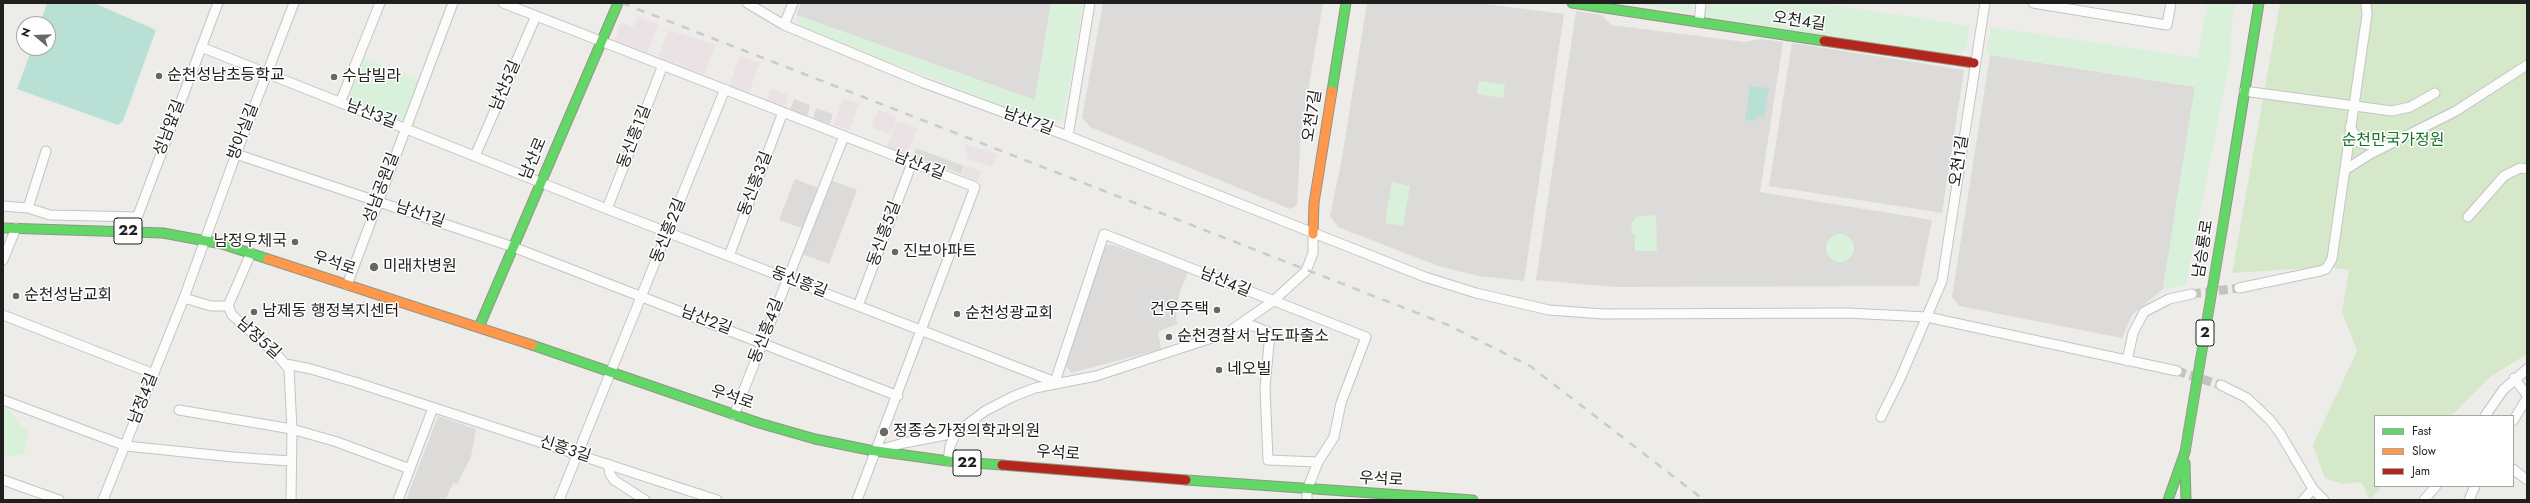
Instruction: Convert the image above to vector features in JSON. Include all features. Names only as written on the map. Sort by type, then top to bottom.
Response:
[{"type":"main road","name":"남산로","points":[[479,327],[618,3]]},
{"type":"main road","name":"오천7길","points":[[1313,234],[1314,204],[1346,3]]},
{"type":"main road","name":"오천4길","points":[[1572,3],[1974,63]]},
{"type":"main road","name":"남승룡로","points":[[2178,500],[2259,3]]},
{"type":"main road","name":"우석로","points":[[3,228],[132,231],[205,239],[479,327],[734,415],[815,439],[877,451],[948,461],[1307,490],[1473,500]]},
{"type":"main road","points":[[2168,500],[2185,452]]},
{"type":"main road","points":[[2185,452],[2186,500]]},
{"type":"street","name":"성남앞길","points":[[132,231],[218,3]]},
{"type":"street","name":"방아실길","points":[[205,239],[294,3]]},
{"type":"street","points":[[340,103],[380,3]]},
{"type":"street","name":"성남공원길","points":[[347,284],[377,200],[453,3]]},
{"type":"street","name":"남산4길","points":[[503,3],[975,187],[877,451]]},
{"type":"street","name":"남산7길","points":[[747,3],[784,25],[924,83],[1068,136],[1313,234],[1438,282],[1549,310],[1603,314],[1847,313],[1927,317],[2177,371]]},
{"type":"street","points":[[784,25],[794,3]]},
{"type":"street","points":[[1068,136],[1090,3]]},
{"type":"street","points":[[1699,22],[1701,3]]},
{"type":"street","name":"오천1길","points":[[1881,417],[1942,281],[1974,63],[1985,3]]},
{"type":"street","points":[[2034,3],[2167,25],[2171,3]]},
{"type":"street","points":[[2239,288],[2309,274],[2326,269],[2330,264],[2367,15],[2366,3]]},
{"type":"street","name":"남산5길","points":[[475,156],[536,16]]},
{"type":"street","name":"남산3길","points":[[201,47],[541,182]]},
{"type":"street","name":"동신흥1길","points":[[607,209],[663,65]]},
{"type":"street","points":[[2345,170],[2382,147],[2456,111],[2527,65]]},
{"type":"street","name":"동신흥2길","points":[[559,500],[610,372],[643,296],[725,89]]},
{"type":"street","points":[[2244,91],[2353,106],[2402,110],[2435,93]]},
{"type":"street","name":"동신흥3길","points":[[728,256],[783,112]]},
{"type":"street","points":[[2350,127],[2360,143],[2382,147]]},
{"type":"street","name":"동신흥4길","points":[[734,415],[844,136]]},
{"type":"street","points":[[28,208],[46,151]]},
{"type":"street","name":"남산1길","points":[[236,154],[377,200],[513,247]]},
{"type":"street","name":"동신흥5길","points":[[858,306],[912,163]]},
{"type":"street","points":[[2468,216],[2504,176],[2520,168],[2527,169]]},
{"type":"street","name":"동신흥길","points":[[541,182],[1054,383]]},
{"type":"street","points":[[3,206],[28,208],[50,215],[137,217]]},
{"type":"street","points":[[3,260],[16,228]]},
{"type":"street","name":"남산4길","points":[[1054,383],[1104,234],[1272,302],[1366,336],[1341,402],[1334,437],[1318,462]]},
{"type":"street","points":[[857,500],[877,451],[904,443],[956,433],[985,411],[1024,391],[1054,383],[1096,376],[1212,340],[1239,325],[1272,302],[1306,271],[1312,253],[1313,234]]},
{"type":"street","name":"남정4길","points":[[103,500],[126,446],[184,298],[205,239]]},
{"type":"street","name":"남산2길","points":[[513,247],[643,296],[898,396]]},
{"type":"street","name":"남정5길","points":[[251,253],[228,306],[232,315],[286,364],[289,369],[292,429],[290,460],[291,500]]},
{"type":"street","points":[[2127,361],[2133,333],[2144,312],[2169,299],[2192,294]]},
{"type":"street","points":[[184,298],[210,306],[228,306]]},
{"type":"street","points":[[3,315],[154,374]]},
{"type":"street","points":[[1239,325],[1254,326],[1270,333],[1265,388],[1268,460],[1318,462],[1307,490],[1307,500]]},
{"type":"street","points":[[286,364],[311,369],[433,408],[398,500]]},
{"type":"street","points":[[2486,415],[2503,390],[2514,378],[2527,369]]},
{"type":"street","points":[[2514,378],[2527,395]]},
{"type":"street","points":[[2221,385],[2247,398],[2270,420],[2280,433],[2313,489],[2324,500]]},
{"type":"street","points":[[2514,419],[2527,398]]},
{"type":"street","points":[[3,400],[126,446],[233,457],[290,460]]},
{"type":"street","name":"신흥3길","points":[[433,408],[608,464],[695,496],[717,500]]},
{"type":"street","points":[[178,410],[292,429],[337,442],[410,469]]},
{"type":"street","points":[[948,461],[950,446],[956,433]]},
{"type":"street","points":[[608,464],[614,480],[645,500]]},
{"type":"street","points":[[2514,470],[2527,480]]},
{"type":"street","points":[[3,480],[56,499]]},
{"type":"street","points":[[2424,500],[2435,487]]},
{"type":"street","points":[[2469,500],[2475,487]]},
{"type":"street","points":[[2303,500],[2313,489]]},
{"type":"shaded area","points":[[801,3],[1051,3],[1035,100],[796,15]]},
{"type":"shaded area","points":[[1103,3],[1323,3],[1301,132],[1297,205],[1290,209],[1090,127],[1082,117]]},
{"type":"shaded area","points":[[1367,3],[1478,3],[1564,14],[1524,281],[1479,276],[1438,266],[1338,227],[1330,216],[1342,158]]},
{"type":"shaded area","points":[[1576,11],[1602,15],[1611,25],[1745,42],[1761,39],[1783,42],[1760,192],[1932,220],[1919,286],[1617,287],[1536,280]]},
{"type":"shaded area","points":[[637,17],[658,24],[647,53],[615,40],[621,23],[633,27]]},
{"type":"shaded area","points":[[668,30],[715,45],[704,75],[658,57]]},
{"type":"shaded area","points":[[1792,43],[1964,70],[1942,213],[1769,186]]},
{"type":"shaded area","points":[[1990,55],[2195,87],[2163,289],[2132,315],[2122,338],[1959,306],[1952,297]]},
{"type":"shaded area","points":[[740,56],[760,63],[748,94],[729,86]]},
{"type":"shaded area","points":[[771,89],[788,95],[784,107],[767,101]]},
{"type":"shaded area","points":[[843,98],[859,104],[849,130],[834,125]]},
{"type":"shaded area","points":[[794,99],[810,105],[807,116],[790,110]]},
{"type":"shaded area","points":[[816,108],[833,114],[830,124],[813,118]]},
{"type":"shaded area","points":[[878,110],[897,117],[890,134],[871,127]]},
{"type":"shaded area","points":[[897,121],[917,128],[907,154],[887,147]]},
{"type":"shaded area","points":[[964,144],[997,154],[992,167],[968,159]]},
{"type":"shaded area","points":[[916,148],[964,166],[961,174],[913,156]]},
{"type":"shaded area","points":[[965,166],[981,171],[978,181],[962,176]]},
{"type":"shaded area","points":[[823,177],[857,190],[829,264],[794,251],[802,228],[779,220],[795,179],[818,188]]},
{"type":"shaded area","points":[[1108,245],[1114,245],[1188,273],[1179,294],[1176,317],[1177,324],[1158,332],[1161,349],[1071,373],[1065,364],[1102,249]]},
{"type":"shaded area","points":[[438,416],[476,429],[471,457],[457,484],[453,483],[445,500],[406,500]]},
{"type":"green space","points":[[47,3],[94,3],[156,30],[123,121],[118,125],[17,89],[29,56],[56,56],[56,16],[43,16]]},
{"type":"green space","points":[[1051,3],[1083,3],[1063,118],[1054,125],[802,29],[796,15],[1035,100]]},
{"type":"green space","points":[[1628,3],[1692,3],[1691,12]]},
{"type":"green space","points":[[1706,3],[1822,3],[1969,26],[1966,50],[1955,56],[1704,17]]},
{"type":"green space","points":[[2207,3],[2236,3],[2232,21],[2230,60],[2186,285],[2163,289],[2195,87],[1986,54],[1991,27],[2198,58]]},
{"type":"green space","name":"순천만국가정원","points":[[2280,3],[2527,3],[2527,354],[2490,377],[2452,415],[2374,415],[2374,487],[2381,487],[2370,500],[2361,482],[2342,484],[2325,478],[2313,445],[2357,351],[2342,312],[2349,270],[2326,267],[2232,273]]},
{"type":"green space","points":[[363,58],[418,80],[403,120],[395,122],[350,103],[347,97]]},
{"type":"green space","points":[[1479,81],[1505,85],[1503,98],[1477,94]]},
{"type":"green space","points":[[1750,86],[1769,88],[1764,118],[1756,116],[1755,121],[1745,120]]},
{"type":"green space","points":[[1392,182],[1410,186],[1403,226],[1385,223]]},
{"type":"green space","points":[[1656,215],[1657,251],[1635,251],[1635,234],[1631,233],[1632,223],[1636,217]]},
{"type":"green space","points":[[1840,234],[1850,238],[1854,248],[1850,258],[1840,262],[1830,258],[1826,248],[1830,238]]},
{"type":"green space","points":[[4,408],[11,412],[20,425],[29,431],[24,454],[3,457]]},
{"type":"tunnel","points":[[2192,294],[2239,288]]},
{"type":"tunnel","points":[[2177,371],[2221,385]]},
{"type":"railway","points":[[622,3],[1448,325],[1530,366],[1704,500]]},
{"type":"traffic: fast","points":[[479,327],[618,3]]},
{"type":"traffic: fast","points":[[1332,91],[1346,3]]},
{"type":"traffic: fast","points":[[1572,3],[1824,41]]},
{"type":"traffic: fast","points":[[2225,213],[2259,3]]},
{"type":"traffic: fast","points":[[2185,452],[2225,213]]},
{"type":"traffic: fast","points":[[3,228],[163,233],[222,244],[268,259]]},
{"type":"traffic: fast","points":[[532,345],[759,423],[815,439],[869,450],[948,461],[1002,465]]},
{"type":"traffic: fast","points":[[2168,500],[2185,452]]},
{"type":"traffic: fast","points":[[2185,463],[2186,500]]},
{"type":"traffic: fast","points":[[1186,480],[1473,500]]},
{"type":"traffic: slow","points":[[1313,234],[1314,203],[1332,91]]},
{"type":"traffic: slow","points":[[268,259],[532,345]]},
{"type":"traffic: jam","points":[[1824,41],[1974,63]]},
{"type":"traffic: jam","points":[[1002,465],[1186,480]]},
{"type":"place","name":"순천성남초등학교","points":[[159,76]]},
{"type":"place","name":"수남빌라","points":[[334,77]]},
{"type":"place","name":"남정우체국","points":[[295,242]]},
{"type":"place","name":"진보아파트","points":[[895,252]]},
{"type":"place","name":"미래차병원","points":[[374,267]]},
{"type":"place","name":"순천성남교회","points":[[16,296]]},
{"type":"place","name":"건우주택","points":[[1217,310]]},
{"type":"place","name":"남제동 행정복지센터","points":[[254,312]]},
{"type":"place","name":"순천성광교회","points":[[957,314]]},
{"type":"place","name":"순천경찰서 남도파출소","points":[[1169,337]]},
{"type":"place","name":"네오빌","points":[[1219,370]]},
{"type":"place","name":"정종승가정의학과의원","points":[[884,432]]}]
